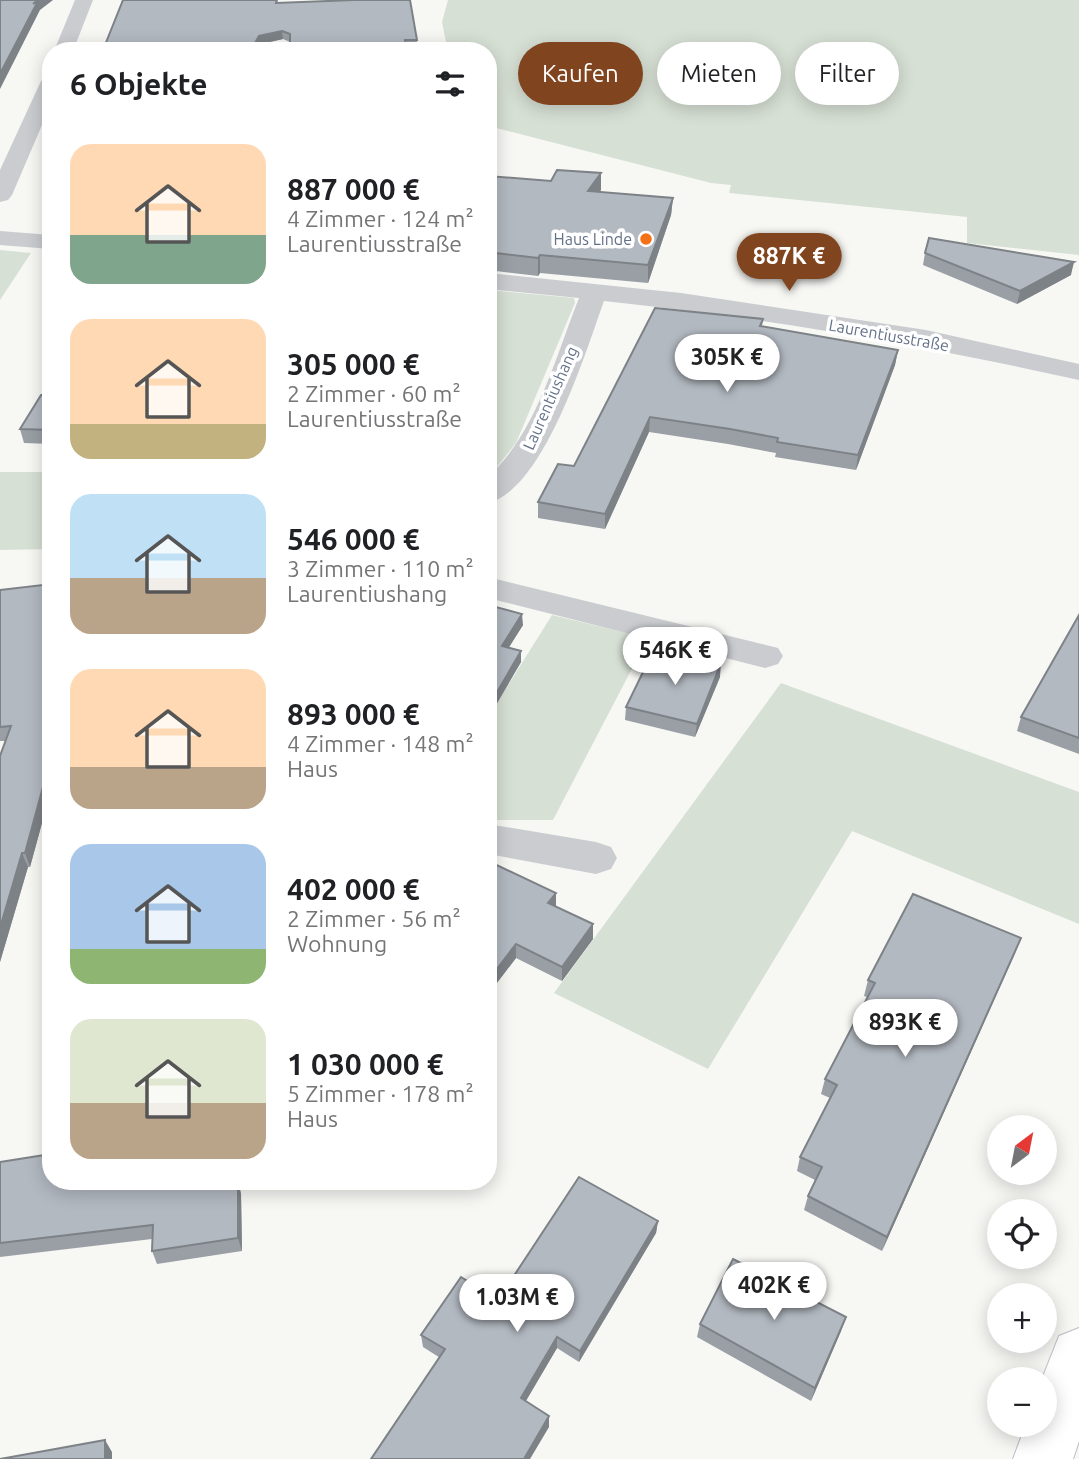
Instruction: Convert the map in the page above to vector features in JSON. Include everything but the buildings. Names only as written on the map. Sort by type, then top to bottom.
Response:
[{"type":"main road","points":[[1043,1459],[1079,1356]]},
{"type":"street","points":[[67,42],[84,0]]},
{"type":"street","points":[[0,195],[42,101]]},
{"type":"street","points":[[0,238],[42,241]]},
{"type":"street","name":"Laurentiusstraße","points":[[497,282],[595,290],[926,338],[1079,372]]},
{"type":"street","name":"Laurentiushang","points":[[497,487],[528,451],[595,290]]},
{"type":"street","points":[[497,589],[765,656]]},
{"type":"street","points":[[497,841],[596,858]]},
{"type":"shaded area","points":[[448,0],[1079,0],[1079,255],[967,243],[967,217],[729,193],[731,185],[711,183],[497,128],[497,42],[446,42],[442,22]]},
{"type":"shaded area","points":[[0,250],[31,253],[0,300]]},
{"type":"shaded area","points":[[497,291],[574,298],[575,303],[516,443],[497,467]]},
{"type":"shaded area","points":[[0,472],[42,472],[42,549],[0,550]]},
{"type":"shaded area","points":[[552,615],[648,638],[553,820],[497,820],[497,703]]},
{"type":"shaded area","points":[[781,683],[1079,792],[1079,924],[852,831],[708,1069],[554,993]]},
{"type":"place","name":"Haus Linde","points":[[646,239]]}]
